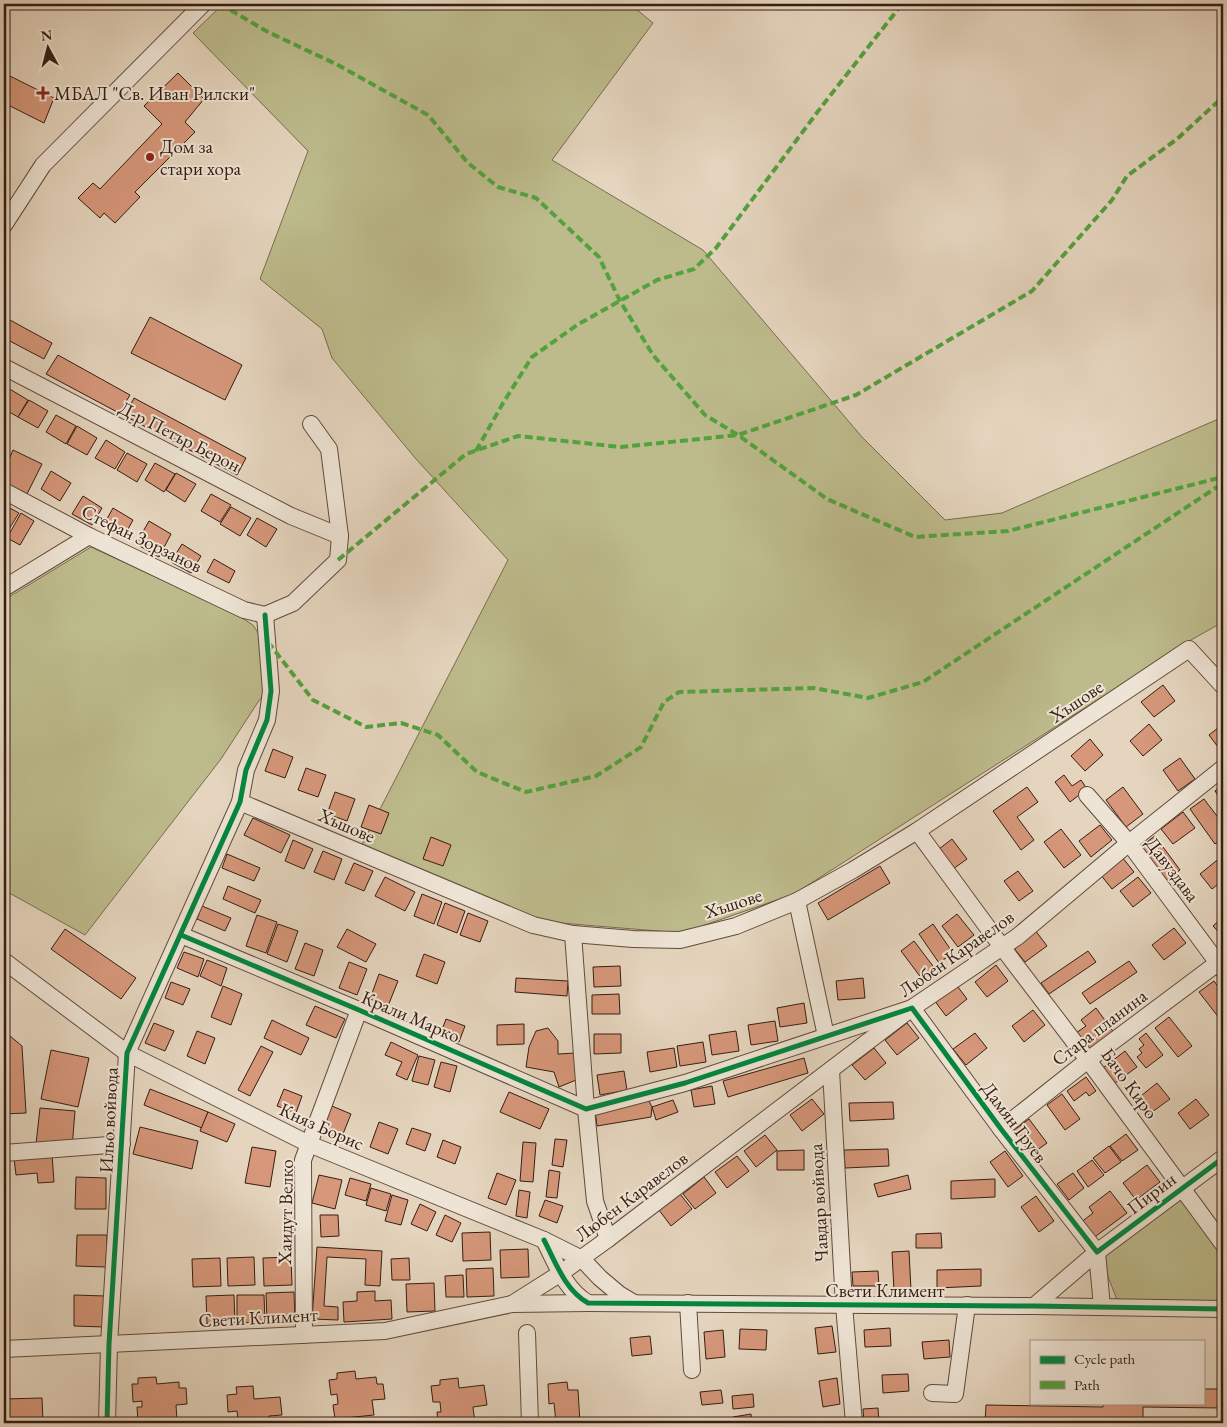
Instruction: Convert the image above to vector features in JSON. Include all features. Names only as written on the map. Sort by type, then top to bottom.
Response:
[{"type":"street","points":[[4,225],[43,165],[203,4]]},
{"type":"street","name":"Д-р Петър Берон","points":[[4,367],[291,516],[340,536]]},
{"type":"street","points":[[265,615],[293,603],[338,560],[340,536],[329,449],[311,424]]},
{"type":"street","name":"Стефан Зорзанов","points":[[4,491],[89,536],[244,610],[265,615]]},
{"type":"street","points":[[4,588],[89,536]]},
{"type":"street","name":"Ильо войвода","points":[[106,1423],[127,1053],[240,802],[246,770],[267,720],[271,691],[265,615]]},
{"type":"street","name":"Хъшове","points":[[240,802],[533,925],[572,934],[633,939],[680,940],[736,926],[797,901],[917,831],[1189,649],[1223,686]]},
{"type":"street","name":"Любен Каравелов","points":[[512,1304],[582,1259],[912,1008],[1017,937],[1129,843],[1223,768]]},
{"type":"street","name":"Давуздава","points":[[1087,795],[1129,843],[1222,964]]},
{"type":"street","name":"Бачо Киро","points":[[917,831],[1223,1244]]},
{"type":"street","points":[[797,901],[826,1036]]},
{"type":"street","points":[[572,934],[595,1201],[608,1239]]},
{"type":"street","name":"Крали Марко","points":[[181,935],[586,1109]]},
{"type":"street","name":"Княз Борис","points":[[4,961],[127,1053],[309,1144],[544,1240],[582,1259],[600,1278],[619,1294],[634,1303]]},
{"type":"street","name":"Стара планина","points":[[1001,1129],[1088,1060],[1222,964]]},
{"type":"street","points":[[586,1109],[685,1083],[912,1008]]},
{"type":"street","name":"Дамян Груев","points":[[912,1008],[1001,1129],[1096,1252]]},
{"type":"street","name":"Хаидут Велко","points":[[304,1335],[303,1160],[359,1010]]},
{"type":"street","name":"Чавдар войвода","points":[[831,1070],[844,1305],[854,1423]]},
{"type":"street","points":[[4,1153],[122,1144]]},
{"type":"street","name":"Пирин","points":[[1034,1306],[1096,1252],[1223,1158]]},
{"type":"street","points":[[544,1240],[571,1289],[588,1303]]},
{"type":"street","points":[[1096,1252],[1102,1307]]},
{"type":"street","points":[[688,1303],[692,1370]]},
{"type":"street","name":"Свети Климент","points":[[4,1349],[385,1331],[512,1304],[688,1303],[1223,1309]]},
{"type":"street","points":[[932,1393],[955,1394],[967,1305]]},
{"type":"street","points":[[527,1334],[530,1423]]},
{"type":"shaded area","points":[[223,4],[630,4],[653,23],[552,160],[703,250],[862,437],[945,520],[1002,513],[1223,417],[1223,622],[1191,640],[794,894],[682,933],[536,921],[360,848],[508,560],[416,459],[332,358],[322,329],[260,279],[308,151],[193,33]]},
{"type":"shaded area","points":[[91,547],[239,616],[253,625],[261,637],[265,693],[221,759],[85,935],[4,890],[4,600]]},
{"type":"shaded area","points":[[1182,1198],[1223,1256],[1223,1303],[1117,1300],[1101,1258]]},
{"type":"building","points":[[4,73],[54,98],[44,123],[4,103]]},
{"type":"building","name":"Дом за стари хора","points":[[178,73],[204,99],[185,122],[195,132],[135,192],[140,197],[115,223],[104,213],[100,218],[78,198],[93,183],[100,189],[162,124],[144,106]]},
{"type":"building","points":[[150,317],[242,365],[225,400],[131,353]]},
{"type":"building","points":[[10,320],[52,343],[44,359],[4,338],[4,331]]},
{"type":"building","points":[[58,355],[130,395],[119,413],[46,374]]},
{"type":"building","points":[[8,388],[28,400],[18,417],[4,409],[4,396]]},
{"type":"building","points":[[134,398],[246,458],[237,475],[125,416]]},
{"type":"building","points":[[29,400],[48,411],[38,428],[18,417]]},
{"type":"building","points":[[56,415],[76,426],[66,444],[46,432]]},
{"type":"building","points":[[77,426],[97,438],[87,455],[67,444]]},
{"type":"building","points":[[106,440],[125,452],[115,469],[95,458]]},
{"type":"building","points":[[13,450],[42,464],[27,494],[4,483],[4,471]]},
{"type":"building","points":[[127,453],[147,464],[137,482],[117,470]]},
{"type":"building","points":[[155,463],[175,474],[164,492],[145,480]]},
{"type":"building","points":[[51,471],[71,483],[60,501],[41,489]]},
{"type":"building","points":[[176,473],[196,484],[185,502],[166,490]]},
{"type":"building","points":[[211,494],[231,505],[220,522],[201,511]]},
{"type":"building","points":[[83,496],[102,508],[92,525],[72,514]]},
{"type":"building","points":[[6,506],[19,513],[4,537],[4,509]]},
{"type":"building","points":[[231,507],[251,518],[240,536],[220,524]]},
{"type":"building","points":[[113,508],[133,520],[123,538],[103,526]]},
{"type":"building","points":[[21,513],[34,521],[20,545],[7,538]]},
{"type":"building","points":[[257,518],[277,529],[266,547],[247,535]]},
{"type":"building","points":[[149,521],[171,534],[159,557],[136,544]]},
{"type":"building","points":[[182,544],[201,556],[191,573],[171,562]]},
{"type":"building","points":[[214,559],[235,571],[229,583],[207,572]]},
{"type":"building","points":[[1163,685],[1175,701],[1154,717],[1141,702]]},
{"type":"building","points":[[1149,724],[1162,740],[1143,756],[1130,741]]},
{"type":"building","points":[[1223,724],[1223,749],[1221,751],[1209,735]]},
{"type":"building","points":[[1090,739],[1103,755],[1085,771],[1071,756]]},
{"type":"building","points":[[273,749],[293,757],[285,778],[265,771]]},
{"type":"building","points":[[1180,758],[1195,779],[1178,791],[1163,770]]},
{"type":"building","points":[[306,768],[326,775],[318,797],[298,790]]},
{"type":"building","points":[[1064,775],[1072,786],[1081,780],[1087,789],[1070,802],[1055,782]]},
{"type":"building","points":[[1223,784],[1223,803],[1215,791]]},
{"type":"building","points":[[1027,787],[1038,802],[1017,817],[1034,840],[1021,850],[993,811]]},
{"type":"building","points":[[1123,787],[1143,814],[1126,827],[1106,800]]},
{"type":"building","points":[[335,792],[355,799],[347,821],[327,814]]},
{"type":"building","points":[[1204,799],[1223,824],[1223,838],[1215,844],[1190,809]]},
{"type":"building","points":[[369,805],[389,813],[381,834],[361,827]]},
{"type":"building","points":[[1183,812],[1195,828],[1173,844],[1161,829]]},
{"type":"building","points":[[253,818],[290,835],[281,853],[244,835]]},
{"type":"building","points":[[1100,825],[1112,840],[1091,857],[1079,841]]},
{"type":"building","points":[[1061,829],[1081,855],[1064,868],[1044,842]]},
{"type":"building","points":[[1155,836],[1180,870],[1166,881],[1140,847]]},
{"type":"building","points":[[431,837],[451,845],[443,866],[423,859]]},
{"type":"building","points":[[952,839],[967,859],[953,869],[939,849]]},
{"type":"building","points":[[293,840],[313,849],[304,869],[285,861]]},
{"type":"building","points":[[323,851],[342,859],[334,880],[314,872]]},
{"type":"building","points":[[227,854],[260,868],[254,881],[222,868]]},
{"type":"building","points":[[1122,857],[1134,872],[1112,889],[1100,874]]},
{"type":"building","points":[[1221,857],[1223,860],[1223,880],[1212,889],[1200,874]]},
{"type":"building","points":[[354,863],[373,871],[364,891],[345,883]]},
{"type":"building","points":[[880,866],[890,883],[828,920],[818,903]]},
{"type":"building","points":[[1018,871],[1033,891],[1019,901],[1004,881]]},
{"type":"building","points":[[385,877],[415,892],[405,911],[375,896]]},
{"type":"building","points":[[1138,877],[1151,893],[1133,907],[1120,891]]},
{"type":"building","points":[[228,886],[261,900],[255,913],[223,899]]},
{"type":"building","points":[[422,894],[442,902],[434,924],[414,916]]},
{"type":"building","points":[[445,903],[465,911],[457,933],[437,925]]},
{"type":"building","points":[[202,906],[231,918],[225,931],[197,919]]},
{"type":"building","points":[[468,913],[488,921],[480,942],[460,935]]},
{"type":"building","points":[[957,914],[974,935],[958,947],[942,926]]},
{"type":"building","points":[[257,915],[277,922],[266,953],[246,946]]},
{"type":"building","points":[[1223,917],[1223,937],[1213,926]]},
{"type":"building","points":[[278,924],[298,931],[287,962],[267,954]]},
{"type":"building","points":[[933,924],[953,953],[939,963],[919,934]]},
{"type":"building","points":[[1174,928],[1186,943],[1164,960],[1152,945]]},
{"type":"building","points":[[65,929],[136,978],[121,999],[51,949]]},
{"type":"building","points":[[347,929],[376,944],[366,962],[337,947]]},
{"type":"building","points":[[1035,930],[1047,946],[1025,962],[1013,947]]},
{"type":"building","points":[[914,941],[939,974],[925,983],[901,951]]},
{"type":"building","points":[[305,943],[323,950],[314,976],[295,969]]},
{"type":"building","points":[[1088,951],[1096,962],[1049,994],[1041,983]]},
{"type":"building","points":[[184,952],[204,959],[198,977],[177,968]]},
{"type":"building","points":[[424,954],[445,962],[437,984],[416,976]]},
{"type":"building","points":[[207,960],[227,968],[221,986],[200,976]]},
{"type":"building","points":[[1129,961],[1137,972],[1090,1004],[1082,993]]},
{"type":"building","points":[[349,962],[367,969],[357,995],[339,988]]},
{"type":"building","points":[[996,965],[1008,981],[987,997],[975,982]]},
{"type":"building","points":[[620,966],[621,986],[594,987],[593,967]]},
{"type":"building","points":[[379,974],[398,981],[388,1006],[370,999]]},
{"type":"building","points":[[516,978],[568,981],[567,996],[515,992]]},
{"type":"building","points":[[863,978],[865,998],[838,1000],[836,981]]},
{"type":"building","points":[[1214,981],[1223,994],[1223,1023],[1199,992]]},
{"type":"building","points":[[171,982],[190,989],[183,1005],[165,998]]},
{"type":"building","points":[[955,983],[967,999],[946,1016],[934,1000]]},
{"type":"building","points":[[223,986],[242,994],[231,1025],[211,1017]]},
{"type":"building","points":[[619,994],[620,1014],[592,1014],[592,995]]},
{"type":"building","points":[[804,1003],[807,1023],[780,1027],[777,1008]]},
{"type":"building","points":[[315,1006],[345,1019],[336,1038],[306,1025]]},
{"type":"building","points":[[1096,1008],[1115,1034],[1090,1052],[1076,1033],[1086,1026],[1081,1020]]},
{"type":"building","points":[[1033,1010],[1045,1025],[1024,1042],[1012,1026]]},
{"type":"building","points":[[1169,1017],[1192,1046],[1178,1057],[1155,1028]]},
{"type":"building","points":[[446,1019],[465,1026],[459,1042],[440,1035]]},
{"type":"building","points":[[272,1020],[309,1038],[301,1055],[264,1038]]},
{"type":"building","points":[[775,1021],[778,1041],[751,1045],[748,1025]]},
{"type":"building","points":[[154,1023],[174,1031],[165,1051],[145,1043]]},
{"type":"building","points":[[907,1023],[919,1038],[897,1055],[885,1040]]},
{"type":"building","points":[[524,1024],[524,1044],[497,1045],[497,1025]]},
{"type":"building","points":[[548,1028],[558,1041],[558,1054],[576,1053],[576,1080],[559,1087],[554,1072],[526,1067],[529,1047],[536,1031]]},
{"type":"building","points":[[4,1031],[22,1046],[26,1113],[4,1114]]},
{"type":"building","points":[[197,1031],[215,1038],[205,1064],[187,1056]]},
{"type":"building","points":[[736,1031],[739,1051],[712,1055],[709,1035]]},
{"type":"building","points":[[975,1033],[987,1048],[966,1065],[953,1049]]},
{"type":"building","points":[[1146,1033],[1163,1055],[1146,1068],[1137,1057],[1142,1053],[1139,1049],[1144,1045],[1139,1039]]},
{"type":"building","points":[[594,1034],[621,1034],[621,1053],[594,1054]]},
{"type":"building","points":[[391,1042],[418,1055],[407,1080],[396,1075],[402,1062],[385,1055]]},
{"type":"building","points":[[703,1042],[706,1062],[680,1066],[677,1046]]},
{"type":"building","points":[[261,1046],[273,1052],[250,1096],[238,1090]]},
{"type":"building","points":[[674,1048],[677,1067],[650,1072],[647,1052]]},
{"type":"building","points":[[874,1048],[886,1063],[865,1080],[852,1065]]},
{"type":"building","points":[[51,1050],[89,1058],[78,1107],[41,1099]]},
{"type":"building","points":[[1125,1051],[1137,1067],[1115,1083],[1103,1068]]},
{"type":"building","points":[[419,1056],[435,1060],[428,1085],[412,1081]]},
{"type":"building","points":[[804,1058],[808,1073],[728,1097],[723,1081]]},
{"type":"building","points":[[441,1062],[457,1066],[450,1092],[434,1087]]},
{"type":"building","points":[[624,1071],[627,1090],[600,1095],[597,1075]]},
{"type":"building","points":[[1086,1077],[1096,1091],[1089,1096],[1086,1092],[1074,1101],[1067,1091]]},
{"type":"building","points":[[1157,1083],[1170,1099],[1148,1115],[1136,1100]]},
{"type":"building","points":[[712,1086],[715,1104],[694,1107],[691,1090]]},
{"type":"building","points":[[150,1089],[208,1112],[202,1128],[144,1105]]},
{"type":"building","points":[[284,1089],[302,1096],[296,1113],[277,1106]]},
{"type":"building","points":[[509,1092],[549,1109],[540,1129],[500,1112]]},
{"type":"building","points":[[1062,1094],[1080,1119],[1065,1130],[1047,1105]]},
{"type":"building","points":[[812,1099],[824,1114],[802,1131],[790,1115]]},
{"type":"building","points":[[1196,1099],[1209,1115],[1190,1129],[1178,1113]]},
{"type":"building","points":[[673,1100],[678,1112],[656,1120],[652,1107]]},
{"type":"building","points":[[649,1101],[652,1107],[651,1117],[597,1126],[595,1110]]},
{"type":"building","points":[[893,1102],[894,1119],[850,1121],[849,1103]]},
{"type":"building","points":[[332,1106],[351,1114],[341,1139],[322,1132]]},
{"type":"building","points":[[40,1108],[75,1111],[72,1148],[36,1144]]},
{"type":"building","points":[[208,1112],[235,1124],[227,1142],[200,1131]]},
{"type":"building","points":[[1029,1119],[1047,1143],[1032,1154],[1014,1130]]},
{"type":"building","points":[[379,1122],[398,1129],[388,1154],[370,1147]]},
{"type":"building","points":[[140,1127],[198,1141],[192,1169],[133,1154]]},
{"type":"building","points":[[412,1128],[431,1134],[425,1151],[406,1144]]},
{"type":"building","points":[[1126,1134],[1138,1150],[1122,1161],[1110,1146]]},
{"type":"building","points":[[765,1135],[777,1150],[756,1167],[744,1151]]},
{"type":"building","points":[[555,1139],[567,1140],[563,1167],[552,1165]]},
{"type":"building","points":[[443,1140],[461,1147],[455,1164],[437,1157]]},
{"type":"building","points":[[523,1142],[536,1143],[533,1182],[520,1181]]},
{"type":"building","points":[[1109,1146],[1121,1162],[1105,1173],[1093,1158]]},
{"type":"building","points":[[252,1147],[276,1151],[270,1187],[245,1183]]},
{"type":"building","points":[[888,1149],[889,1166],[845,1168],[844,1150]]},
{"type":"building","points":[[804,1150],[804,1170],[777,1170],[777,1151]]},
{"type":"building","points":[[1005,1151],[1023,1176],[1008,1187],[990,1162]]},
{"type":"building","points":[[52,1155],[54,1182],[38,1183],[37,1173],[16,1175],[14,1158]]},
{"type":"building","points":[[737,1156],[749,1171],[727,1188],[715,1172]]},
{"type":"building","points":[[1092,1160],[1104,1175],[1088,1187],[1077,1171]]},
{"type":"building","points":[[1147,1165],[1160,1182],[1136,1200],[1123,1183]]},
{"type":"building","points":[[549,1170],[560,1172],[557,1198],[546,1197]]},
{"type":"building","points":[[497,1173],[516,1180],[506,1205],[488,1198]]},
{"type":"building","points":[[1073,1173],[1084,1188],[1069,1200],[1057,1184]]},
{"type":"building","points":[[319,1175],[342,1180],[335,1209],[312,1203]]},
{"type":"building","points":[[908,1175],[911,1189],[878,1197],[874,1184]]},
{"type":"building","points":[[76,1177],[106,1178],[106,1209],[75,1209]]},
{"type":"building","points":[[704,1177],[716,1193],[695,1209],[683,1194]]},
{"type":"building","points":[[350,1178],[371,1184],[366,1201],[345,1195]]},
{"type":"building","points":[[995,1179],[995,1197],[951,1199],[951,1181]]},
{"type":"building","points":[[371,1188],[391,1194],[386,1211],[366,1205]]},
{"type":"building","points":[[519,1190],[530,1192],[527,1218],[516,1216]]},
{"type":"building","points":[[1110,1191],[1127,1213],[1092,1239],[1080,1223],[1093,1213],[1089,1207]]},
{"type":"building","points":[[680,1194],[692,1209],[671,1226],[659,1210]]},
{"type":"building","points":[[392,1195],[408,1200],[401,1225],[385,1221]]},
{"type":"building","points":[[1036,1196],[1054,1221],[1039,1232],[1021,1207]]},
{"type":"building","points":[[545,1200],[563,1206],[557,1223],[539,1216]]},
{"type":"building","points":[[420,1204],[436,1212],[427,1231],[411,1224]]},
{"type":"building","points":[[320,1215],[338,1215],[339,1236],[321,1237]]},
{"type":"building","points":[[445,1215],[461,1223],[452,1242],[436,1235]]},
{"type":"building","points":[[490,1232],[491,1260],[463,1261],[462,1233]]},
{"type":"building","points":[[941,1233],[942,1248],[916,1248],[916,1234]]},
{"type":"building","points":[[77,1235],[107,1235],[106,1267],[76,1266]]},
{"type":"building","points":[[317,1247],[382,1251],[380,1286],[365,1285],[366,1259],[327,1257],[324,1306],[338,1307],[338,1320],[312,1319]]},
{"type":"building","points":[[528,1249],[529,1277],[501,1278],[500,1250]]},
{"type":"building","points":[[909,1251],[911,1290],[894,1291],[892,1252]]},
{"type":"building","points":[[254,1257],[255,1285],[228,1286],[227,1258]]},
{"type":"building","points":[[291,1257],[292,1285],[264,1286],[263,1258]]},
{"type":"building","points":[[220,1258],[221,1286],[193,1287],[192,1259]]},
{"type":"building","points":[[409,1258],[410,1280],[392,1280],[391,1259]]},
{"type":"building","points":[[493,1268],[494,1296],[467,1297],[466,1269]]},
{"type":"building","points":[[981,1269],[981,1286],[937,1288],[937,1270]]},
{"type":"building","points":[[878,1271],[879,1286],[853,1286],[852,1272]]},
{"type":"building","points":[[463,1275],[464,1297],[446,1297],[445,1276]]},
{"type":"building","points":[[434,1283],[435,1311],[407,1312],[406,1284]]},
{"type":"building","points":[[375,1291],[375,1301],[391,1300],[392,1319],[344,1322],[343,1302],[357,1301],[357,1292]]},
{"type":"building","points":[[294,1292],[295,1320],[267,1321],[266,1293]]},
{"type":"building","points":[[74,1295],[105,1296],[104,1327],[74,1326]]},
{"type":"building","points":[[234,1295],[235,1323],[207,1324],[206,1296]]},
{"type":"building","points":[[237,1295],[264,1295],[265,1322],[237,1323]]},
{"type":"building","points":[[832,1326],[836,1352],[818,1354],[815,1328]]},
{"type":"building","points":[[890,1328],[891,1346],[865,1347],[864,1330]]},
{"type":"building","points":[[740,1329],[767,1330],[766,1350],[739,1349]]},
{"type":"building","points":[[723,1330],[725,1357],[706,1359],[704,1332]]},
{"type":"building","points":[[650,1336],[652,1354],[632,1356],[630,1338]]},
{"type":"building","points":[[949,1340],[950,1357],[924,1359],[922,1342]]},
{"type":"building","points":[[355,1371],[356,1379],[376,1377],[377,1384],[383,1384],[385,1399],[372,1400],[374,1415],[335,1419],[333,1405],[338,1404],[337,1394],[331,1395],[329,1380],[337,1379],[337,1373]]},
{"type":"building","points":[[908,1374],[909,1391],[883,1393],[882,1375]]},
{"type":"building","points":[[156,1377],[157,1384],[179,1382],[179,1388],[186,1388],[187,1404],[176,1405],[177,1420],[138,1423],[137,1407],[142,1407],[142,1401],[133,1402],[132,1384],[138,1384],[138,1378]]},
{"type":"building","points":[[458,1378],[459,1388],[484,1385],[487,1405],[473,1407],[475,1423],[438,1423],[437,1412],[441,1412],[440,1402],[433,1402],[431,1386],[440,1385],[440,1380]]},
{"type":"building","points":[[837,1378],[840,1404],[823,1407],[819,1381]]},
{"type":"building","points":[[567,1382],[568,1390],[578,1390],[580,1423],[556,1423],[554,1403],[549,1404],[548,1384]]},
{"type":"building","points":[[253,1386],[254,1399],[280,1397],[282,1415],[269,1416],[270,1423],[233,1423],[233,1421],[238,1420],[237,1411],[228,1412],[227,1395],[237,1394],[236,1387]]},
{"type":"building","points":[[1204,1389],[1223,1389],[1222,1408],[1143,1407],[1143,1419],[1103,1418],[1103,1423],[985,1423],[986,1405],[1103,1407],[1103,1404],[1204,1404]]},
{"type":"building","points":[[721,1390],[723,1403],[702,1405],[700,1392]]},
{"type":"building","points":[[753,1394],[754,1407],[733,1409],[732,1396]]},
{"type":"building","points":[[42,1398],[43,1422],[4,1423],[4,1399]]},
{"type":"building","points":[[878,1408],[879,1423],[864,1423],[863,1409]]},
{"type":"building","points":[[751,1414],[752,1423],[734,1423],[733,1417]]},
{"type":"marked path","points":[[220,4],[268,32],[336,64],[428,115],[468,163],[498,187],[536,198],[599,257],[620,301],[653,355],[705,415],[738,435],[827,499],[915,537],[1008,531],[1223,477]]},
{"type":"marked path","points":[[476,451],[532,357],[577,325],[657,280],[694,269],[716,248],[822,106],[902,4]]},
{"type":"marked path","points":[[338,560],[466,454],[518,436],[621,447],[738,435],[856,395],[1032,291],[1112,200],[1127,176],[1177,139],[1223,97]]},
{"type":"marked path","points":[[268,642],[313,700],[366,727],[401,723],[438,735],[477,772],[526,792],[596,776],[641,747],[664,702],[679,692],[814,688],[868,698],[923,682],[1223,483]]},
{"type":"cycle path","points":[[107,1423],[109,1344],[127,1053],[240,802],[246,770],[267,720],[271,691],[265,615]]},
{"type":"cycle path","points":[[181,935],[586,1109],[685,1083],[912,1008],[1001,1129],[1097,1252],[1223,1158]]},
{"type":"cycle path","points":[[544,1240],[567,1283],[580,1298],[588,1303],[1223,1309]]},
{"type":"place","name":"МБАЛ \"Св. Иван Рилски\"","points":[[43,93]]},
{"type":"place","name":"Дом за стари хора","points":[[150,157]]}]
